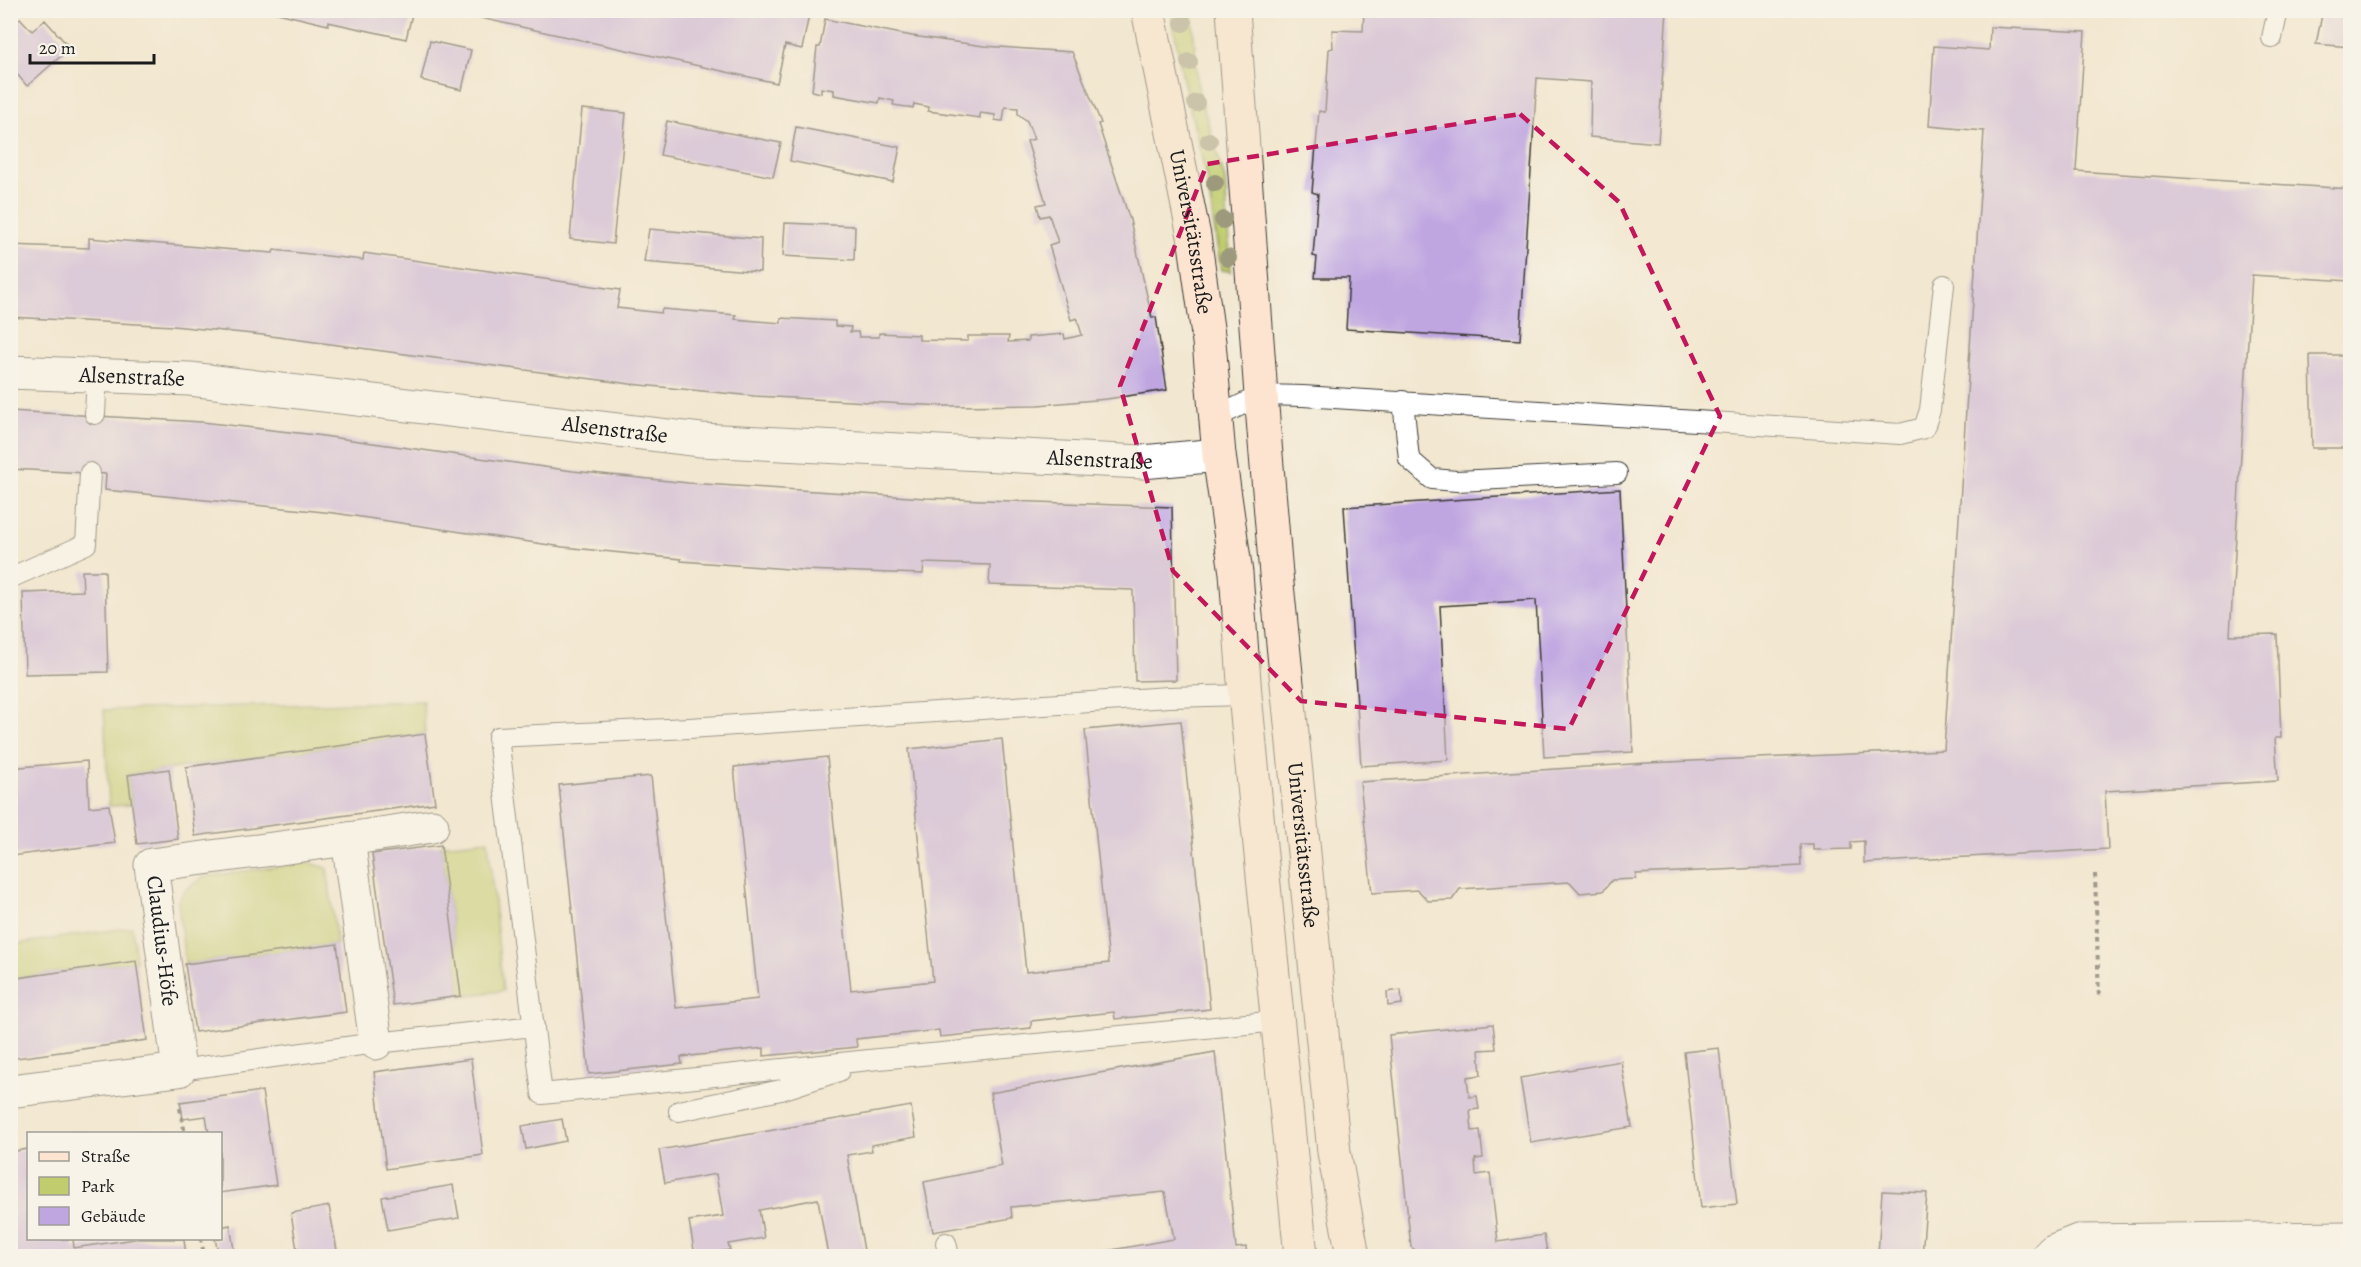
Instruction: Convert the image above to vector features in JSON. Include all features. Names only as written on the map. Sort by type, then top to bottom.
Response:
[{"type":"main road","name":"Universitätsstraße","points":[[1148,10],[1194,236],[1217,417],[1218,455],[1236,573],[1245,695],[1301,1257]]},
{"type":"main road","name":"Universitätsstraße","points":[[1233,10],[1276,574],[1334,1152],[1353,1257]]},
{"type":"main road","points":[[1218,455],[1264,433]]},
{"type":"street","name":"Alsenstraße","points":[[10,372],[190,379],[701,441],[1142,462],[1218,455]]},
{"type":"street","name":"Claudius-Höfe","points":[[179,1070],[151,865],[432,826]]},
{"type":"street","points":[[348,839],[376,1043]]},
{"type":"street","points":[[10,1091],[179,1070]]},
{"type":"street","points":[[2048,1257],[2053,1251],[2078,1241],[2350,1238]]},
{"type":"lane","points":[[2272,38],[2278,10]]},
{"type":"lane","points":[[1217,417],[1261,395],[1403,401],[1900,434],[1924,428],[1930,410],[1944,285]]},
{"type":"lane","points":[[95,414],[97,374]]},
{"type":"lane","points":[[1403,401],[1409,459],[1432,479],[1457,481],[1617,472]]},
{"type":"lane","points":[[10,578],[86,544],[90,473]]},
{"type":"lane","points":[[1245,695],[498,738],[542,1094],[1278,1021]]},
{"type":"lane","points":[[179,1070],[376,1043],[534,1026]]},
{"type":"lane","points":[[679,1111],[781,1090],[879,1059]]},
{"type":"path","points":[[2095,874],[2099,999]]},
{"type":"path","points":[[201,1240],[204,1257]]},
{"type":"highlighted area","points":[[1520,114],[1619,202],[1720,416],[1569,729],[1301,701],[1173,571],[1120,386],[1207,164]]},
{"type":"green space","points":[[1171,11],[1192,11],[1198,89],[1225,180],[1231,271],[1221,270],[1207,180],[1183,79]]},
{"type":"green space","points":[[423,701],[425,734],[128,775],[132,805],[109,806],[104,710]]},
{"type":"green space","points":[[488,840],[503,991],[461,996],[441,845]]},
{"type":"green space","points":[[308,862],[327,868],[337,944],[185,964],[178,902],[184,891],[203,877]]},
{"type":"green space","points":[[132,927],[136,961],[11,979],[10,945]]},
{"type":"building","points":[[265,10],[413,10],[406,39],[328,22],[328,25]]},
{"type":"building","points":[[462,10],[788,10],[809,15],[802,49],[785,45],[777,83],[462,14]]},
{"type":"building","points":[[1364,10],[1667,10],[1658,143],[1590,137],[1591,82],[1537,78],[1520,340],[1346,329],[1349,278],[1315,278],[1317,257],[1313,256],[1318,194],[1312,192],[1319,111],[1325,112],[1329,49],[1333,48],[1332,30],[1363,31]]},
{"type":"building","points":[[2323,10],[2350,10],[2350,47],[2316,44]]},
{"type":"building","points":[[20,18],[32,31],[45,20],[70,48],[27,86],[16,73],[10,78],[10,26]]},
{"type":"building","points":[[825,19],[912,36],[984,46],[1072,52],[1101,123],[1098,124],[1130,220],[1152,318],[1156,317],[1167,390],[1107,399],[1038,405],[944,406],[754,396],[630,384],[263,335],[173,326],[10,317],[10,245],[89,248],[89,238],[273,253],[274,250],[363,260],[364,253],[620,290],[617,308],[661,313],[662,309],[736,315],[735,319],[781,323],[781,318],[835,321],[835,326],[851,327],[850,332],[858,332],[859,337],[879,337],[879,333],[919,335],[919,340],[968,341],[968,336],[1009,336],[1008,342],[1028,341],[1028,337],[1064,334],[1065,339],[1082,335],[1077,318],[1071,320],[1049,245],[1058,242],[1049,215],[1040,217],[1037,205],[1046,203],[1027,141],[1034,139],[1027,121],[1018,114],[1018,108],[1005,107],[1003,121],[1001,121],[995,120],[995,115],[980,113],[980,118],[928,111],[929,107],[914,104],[913,108],[893,105],[894,101],[880,98],[879,103],[834,95],[834,90],[821,88],[821,93],[812,91],[817,47],[820,47]]},
{"type":"building","points":[[1990,27],[2085,32],[2076,171],[2350,189],[2350,281],[2252,275],[2230,635],[2277,634],[2281,738],[2275,738],[2278,781],[2105,791],[2108,849],[1864,863],[1864,841],[1851,842],[1851,849],[1813,850],[1813,844],[1800,844],[1801,866],[1636,874],[1636,879],[1612,880],[1603,891],[1580,893],[1570,882],[1460,889],[1452,900],[1428,901],[1418,890],[1372,893],[1360,782],[1647,763],[1944,750],[1984,131],[1929,126],[1934,46],[1989,50]]},
{"type":"building","points":[[430,41],[471,50],[462,90],[421,80]]},
{"type":"building","points":[[582,109],[626,113],[613,244],[570,239]]},
{"type":"building","points":[[667,121],[781,143],[773,177],[660,155]]},
{"type":"building","points":[[796,127],[900,147],[893,182],[790,161]]},
{"type":"building","points":[[785,223],[855,226],[854,260],[783,256]]},
{"type":"building","points":[[649,229],[761,239],[760,272],[644,262]]},
{"type":"building","points":[[2310,355],[2350,355],[2350,448],[2312,448]]},
{"type":"building","points":[[10,411],[202,422],[316,435],[573,471],[688,483],[926,498],[1172,507],[1176,680],[1135,681],[1133,590],[989,585],[990,565],[924,563],[923,574],[802,570],[681,561],[681,559],[563,547],[334,513],[105,490],[106,474],[10,469]]},
{"type":"building","points":[[1620,489],[1633,752],[1544,757],[1536,600],[1440,606],[1448,760],[1361,766],[1344,507]]},
{"type":"building","points":[[82,571],[105,571],[108,672],[25,674],[23,593],[83,591]]},
{"type":"building","points":[[1181,721],[1210,1009],[1115,1019],[1114,1012],[1031,1021],[1031,1028],[940,1037],[939,1030],[856,1039],[857,1047],[764,1056],[764,1048],[681,1057],[682,1064],[589,1074],[559,785],[651,776],[676,1008],[758,999],[734,767],[827,757],[851,990],[933,981],[909,749],[1002,739],[1026,972],[1109,963],[1085,730]]},
{"type":"building","points":[[425,734],[435,803],[195,836],[186,767]]},
{"type":"building","points":[[87,761],[89,807],[109,805],[115,843],[10,856],[10,768]]},
{"type":"building","points":[[169,769],[178,839],[137,844],[128,775]]},
{"type":"building","points":[[441,845],[461,996],[393,1005],[372,854]]},
{"type":"building","points":[[337,944],[346,1012],[195,1032],[185,964]]},
{"type":"building","points":[[136,961],[147,1040],[10,1059],[10,979]]},
{"type":"building","points":[[1401,990],[1402,1004],[1388,1006],[1387,992]]},
{"type":"building","points":[[1493,1024],[1496,1049],[1479,1050],[1481,1075],[1467,1077],[1469,1097],[1477,1096],[1479,1109],[1470,1110],[1472,1131],[1480,1130],[1483,1158],[1475,1159],[1476,1175],[1490,1173],[1498,1242],[1544,1235],[1548,1256],[1452,1256],[1452,1254],[1424,1256],[1411,1247],[1389,1035]]},
{"type":"building","points":[[1719,1048],[1737,1204],[1701,1208],[1684,1052]]},
{"type":"building","points":[[1215,1052],[1236,1248],[1246,1247],[1247,1256],[1078,1256],[1174,1239],[1165,1192],[1011,1207],[1012,1218],[933,1232],[924,1182],[1002,1166],[990,1093]]},
{"type":"building","points":[[471,1059],[483,1155],[386,1169],[374,1072]]},
{"type":"building","points":[[1621,1061],[1632,1127],[1531,1143],[1520,1078]]},
{"type":"building","points":[[262,1091],[276,1185],[222,1193],[222,1132],[209,1132],[206,1116],[183,1119],[180,1102]]},
{"type":"building","points":[[911,1106],[916,1137],[871,1145],[872,1151],[847,1155],[865,1256],[828,1256],[818,1199],[759,1210],[764,1238],[728,1244],[730,1250],[695,1256],[689,1221],[723,1216],[716,1174],[665,1183],[659,1150]]},
{"type":"building","points":[[562,1119],[566,1141],[526,1149],[522,1126]]},
{"type":"building","points":[[27,1149],[27,1240],[73,1240],[74,1248],[128,1240],[184,1240],[186,1256],[29,1256],[29,1254],[15,1256],[10,1227],[10,1152]]},
{"type":"building","points":[[453,1185],[459,1218],[388,1230],[382,1197]]},
{"type":"building","points":[[1882,1191],[1927,1193],[1922,1256],[1878,1256]]},
{"type":"building","points":[[329,1206],[338,1256],[298,1256],[291,1213]]},
{"type":"building","points":[[230,1225],[235,1256],[219,1256],[215,1240],[222,1240],[222,1227]]}]
